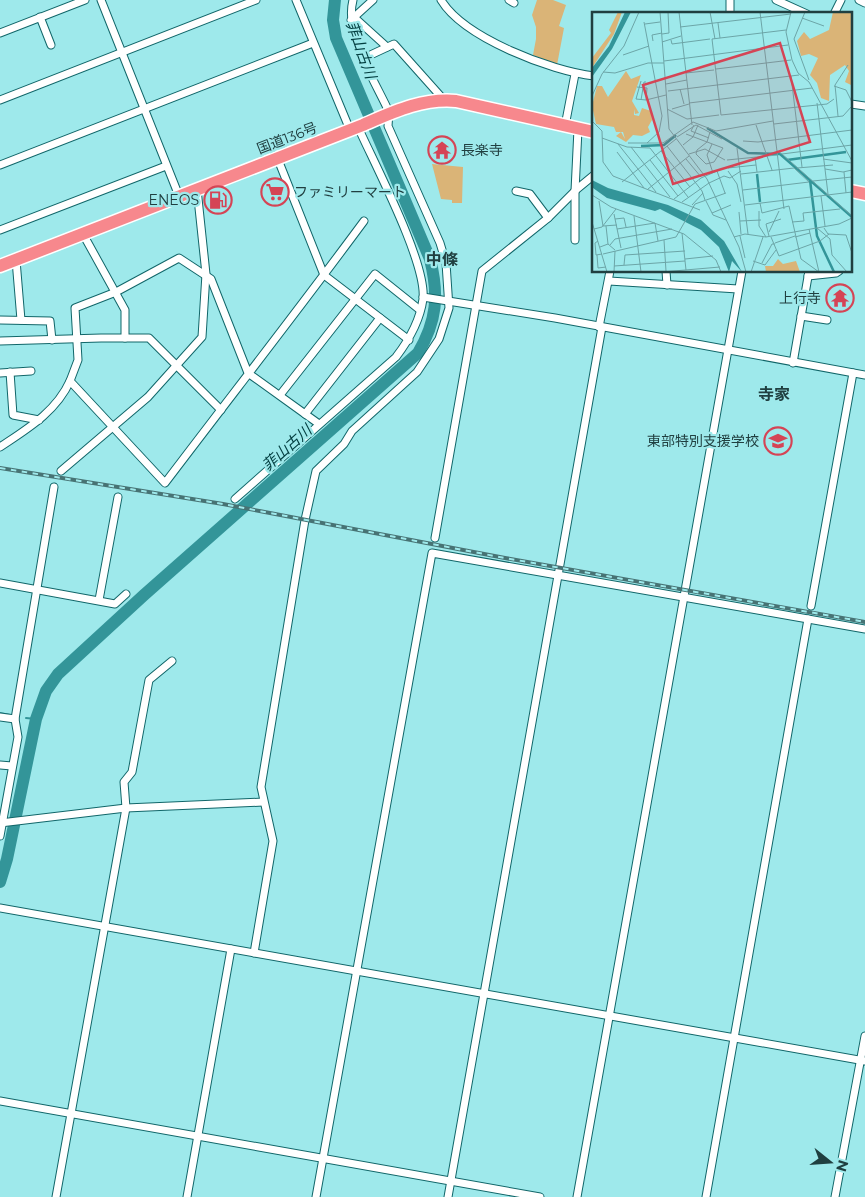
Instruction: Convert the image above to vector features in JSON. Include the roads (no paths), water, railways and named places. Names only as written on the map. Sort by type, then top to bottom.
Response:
[{"type":"highway","name":"国道136号","points":[[0,266],[420,103],[444,100],[592,132]]},
{"type":"highway","points":[[852,190],[865,194]]},
{"type":"street","points":[[0,33],[85,0]]},
{"type":"street","points":[[101,0],[179,196]]},
{"type":"street","points":[[0,100],[256,0]]},
{"type":"street","points":[[235,498],[396,357],[409,340],[424,298],[417,263],[357,128],[313,44],[296,0]]},
{"type":"street","points":[[254,953],[273,840],[261,787],[305,520],[316,471],[344,444],[352,431],[417,372],[440,339],[448,300],[446,263],[388,126],[386,115],[364,58],[352,19],[353,0]]},
{"type":"street","points":[[352,19],[373,0]]},
{"type":"street","points":[[441,0],[459,19],[495,44],[575,74],[592,76]]},
{"type":"street","points":[[776,0],[802,12]]},
{"type":"street","points":[[835,12],[841,0]]},
{"type":"street","points":[[859,0],[865,3]]},
{"type":"street","points":[[40,17],[51,45]]},
{"type":"street","points":[[352,19],[387,47]]},
{"type":"street","points":[[0,165],[313,44]]},
{"type":"street","points":[[364,58],[394,44],[444,100]]},
{"type":"street","points":[[565,126],[575,74]]},
{"type":"street","points":[[852,104],[865,106]]},
{"type":"street","points":[[576,240],[575,191],[578,129]]},
{"type":"street","points":[[277,158],[324,275],[409,340]]},
{"type":"street","points":[[0,230],[166,166]]},
{"type":"street","points":[[436,538],[482,271],[548,218],[592,177]]},
{"type":"street","points":[[61,471],[148,397],[202,337],[206,274],[197,189]]},
{"type":"street","points":[[516,191],[530,194],[548,218]]},
{"type":"street","points":[[70,381],[165,483],[364,221]]},
{"type":"street","points":[[83,234],[126,313],[124,338]]},
{"type":"street","points":[[0,447],[39,420],[60,399],[70,381],[77,365],[78,339],[75,308],[116,292],[177,257],[206,274],[211,280],[248,373],[319,424]]},
{"type":"street","points":[[16,260],[20,320]]},
{"type":"street","points":[[448,1197],[610,272]]},
{"type":"street","points":[[666,272],[667,285]]},
{"type":"street","points":[[577,1197],[742,272]]},
{"type":"street","points":[[793,362],[808,274],[836,274],[838,272]]},
{"type":"street","points":[[280,396],[374,274],[420,310]]},
{"type":"street","points":[[609,281],[738,289]]},
{"type":"street","points":[[424,298],[477,305],[865,375]]},
{"type":"street","points":[[801,316],[827,320]]},
{"type":"street","points":[[306,414],[380,318]]},
{"type":"street","points":[[0,320],[50,321],[52,340]]},
{"type":"street","points":[[0,341],[149,338],[221,410]]},
{"type":"street","points":[[0,372],[31,371]]},
{"type":"street","points":[[10,372],[12,414],[39,420]]},
{"type":"street","points":[[811,606],[853,373]]},
{"type":"street","points":[[0,836],[18,737],[15,720],[54,486]]},
{"type":"street","points":[[99,600],[118,497]]},
{"type":"street","points":[[316,1197],[432,553],[865,629]]},
{"type":"street","points":[[0,582],[114,604],[126,594]]},
{"type":"street","points":[[706,1197],[808,619]]},
{"type":"street","points":[[56,1197],[126,808],[124,782],[132,772],[149,680],[172,661]]},
{"type":"street","points":[[0,717],[15,720]]},
{"type":"street","points":[[0,765],[12,766]]},
{"type":"street","points":[[3,823],[126,808],[264,802]]},
{"type":"street","points":[[2,910],[863,1061]]},
{"type":"street","points":[[187,1197],[232,949]]},
{"type":"street","points":[[835,1197],[863,1061],[865,1036]]},
{"type":"street","points":[[0,1101],[540,1197]]},
{"type":"waterway","name":"菲山古川","points":[[0,882],[7,859],[36,719],[46,691],[58,674],[144,595],[418,353],[429,330],[433,319],[435,296],[435,284],[430,259],[336,38],[333,20],[335,0]]},
{"type":"waterway","points":[[0,713],[10,715]]},
{"type":"waterway","points":[[26,718],[36,719]]},
{"type":"railway","points":[[0,468],[223,504],[505,558],[865,622]]},
{"type":"place","name":"長楽寺","points":[[442,150]]},
{"type":"place","name":"ファミリーマート","points":[[275,192]]},
{"type":"place","name":"ENEOS","points":[[218,200]]},
{"type":"place","name":"上行寺","points":[[840,298]]},
{"type":"place","name":"東部特別支援学校","points":[[778,441]]},
{"type":"district","name":"中條","points":[[442,259]]},
{"type":"district","name":"寺家","points":[[774,394]]}]
